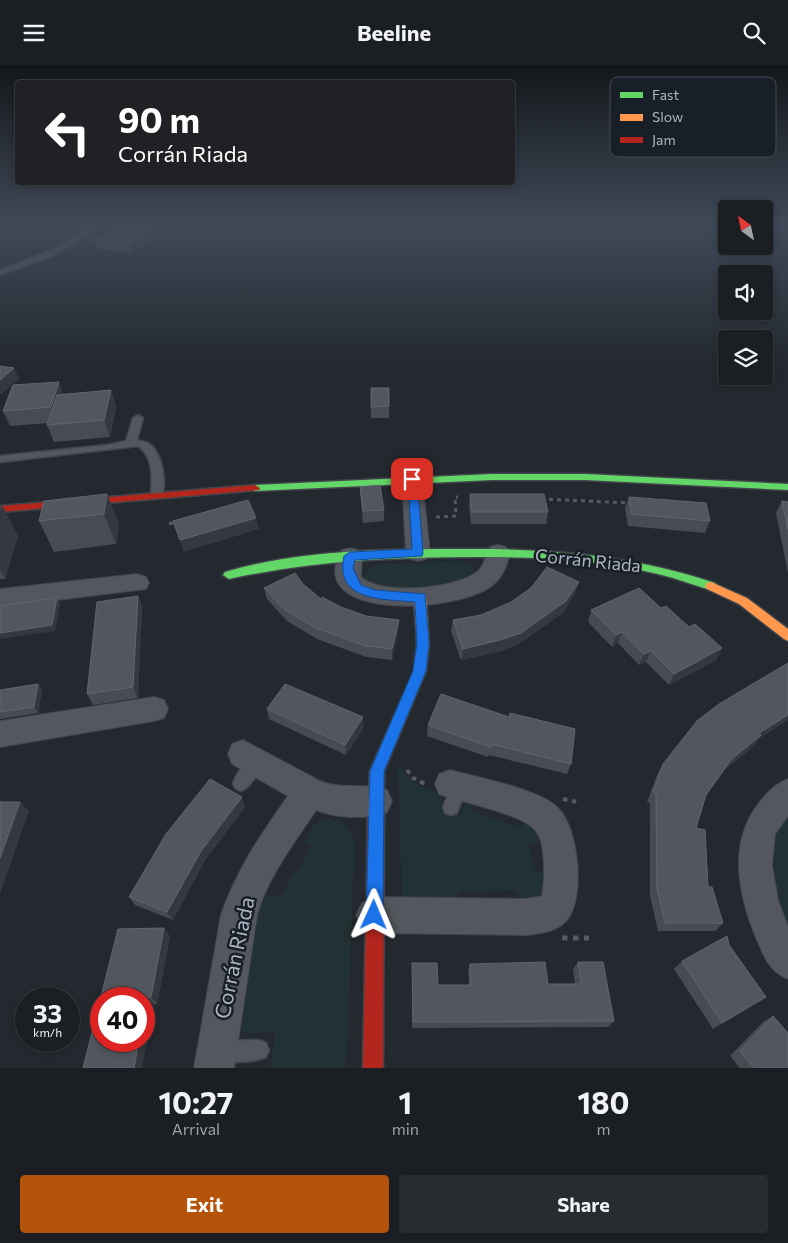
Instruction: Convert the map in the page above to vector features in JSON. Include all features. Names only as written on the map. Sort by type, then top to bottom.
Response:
[{"type":"street","points":[[0,509],[157,495],[412,479],[585,477],[788,487]]},
{"type":"street","points":[[412,479],[418,553]]},
{"type":"street","name":"Corrán Riada","points":[[229,575],[270,564],[350,556],[418,553],[498,553],[605,559],[636,564],[676,574],[728,593],[754,609],[788,636]]},
{"type":"street","points":[[350,556],[347,568],[356,588],[375,594],[420,597],[453,593],[487,578],[498,563],[498,553]]},
{"type":"street","points":[[0,598],[137,583]]},
{"type":"street","points":[[373,1068],[377,771],[420,671],[423,643],[420,597]]},
{"type":"street","points":[[0,734],[154,709]]},
{"type":"street","points":[[247,766],[330,799],[376,801]]},
{"type":"street","name":"Corrán Riada","points":[[215,1059],[243,899],[310,792]]},
{"type":"street","points":[[374,915],[527,917],[543,916],[556,907],[562,890],[560,861],[556,835],[547,819],[529,809],[453,793]]},
{"type":"street","points":[[788,794],[766,818],[759,833],[756,862],[760,898],[774,938],[788,961]]},
{"type":"lane","points":[[131,443],[138,418]]},
{"type":"lane","points":[[0,459],[107,449],[131,443],[143,444],[150,450],[156,469],[157,495]]},
{"type":"lane","name":"Corrán Riada","points":[[222,563],[229,575]]},
{"type":"lane","name":"Corrán Riada","points":[[215,1059],[259,1050]]},
{"type":"path","points":[[428,517],[456,516],[455,497],[464,498]]},
{"type":"path","points":[[536,499],[634,503]]},
{"type":"path","points":[[169,524],[179,522]]},
{"type":"path","points":[[384,752],[397,757],[412,778],[453,793]]},
{"type":"path","points":[[559,938],[589,938]]},
{"type":"shaded area","points":[[461,561],[471,564],[476,571],[468,578],[432,587],[412,588],[367,584],[363,576],[370,567],[380,564]]},
{"type":"shaded area","points":[[398,766],[418,785],[444,795],[441,810],[460,816],[466,801],[471,802],[472,811],[523,828],[525,820],[532,821],[542,843],[529,843],[534,870],[544,871],[543,897],[519,903],[517,890],[459,892],[458,904],[402,901]]},
{"type":"shaded area","points":[[788,811],[788,936],[769,892],[770,832]]},
{"type":"shaded area","points":[[328,818],[343,823],[355,840],[346,1068],[261,1068],[271,1066],[275,1031],[250,1034],[243,1032],[240,1025],[260,893],[279,897],[311,848],[303,842],[307,834],[312,827]]},
{"type":"building","points":[[0,366],[14,368],[0,380]]},
{"type":"building","points":[[59,382],[51,407],[3,411],[13,385]]},
{"type":"building","points":[[371,388],[389,388],[389,406],[371,407]]},
{"type":"building","points":[[111,390],[104,420],[47,425],[57,395]]},
{"type":"building","points":[[380,485],[384,510],[363,511],[360,487]]},
{"type":"building","points":[[107,494],[104,514],[39,521],[44,501]]},
{"type":"building","points":[[470,494],[544,494],[548,512],[472,512]]},
{"type":"building","points":[[629,497],[706,503],[710,521],[631,514]]},
{"type":"building","points":[[248,500],[256,518],[180,540],[173,521]]},
{"type":"building","points":[[782,501],[788,502],[788,530]]},
{"type":"building","points":[[547,567],[579,582],[566,601],[521,633],[463,649],[453,620],[481,615],[511,602],[531,588]]},
{"type":"building","points":[[295,573],[303,584],[321,599],[322,597],[341,607],[366,616],[399,620],[392,649],[366,646],[316,628],[285,610],[264,588]]},
{"type":"building","points":[[639,588],[661,608],[666,606],[689,627],[695,624],[722,648],[674,674],[651,651],[644,654],[622,632],[616,635],[591,610]]},
{"type":"building","points":[[138,596],[133,687],[87,694],[97,602]]},
{"type":"building","points":[[57,598],[52,625],[0,633],[0,606]]},
{"type":"building","points":[[788,663],[788,715],[759,733],[761,735],[731,760],[706,795],[696,828],[705,830],[708,887],[712,887],[723,923],[665,923],[657,888],[656,793],[653,792],[663,764],[697,721],[719,704]]},
{"type":"building","points":[[38,684],[34,707],[0,712],[0,690]]},
{"type":"building","points":[[285,684],[363,717],[345,745],[267,709]]},
{"type":"building","points":[[441,694],[509,717],[510,713],[575,729],[571,764],[491,744],[490,747],[428,725]]},
{"type":"building","points":[[210,779],[242,797],[201,851],[167,912],[129,897],[166,834]]},
{"type":"building","points":[[0,802],[20,802],[0,858]]},
{"type":"building","points":[[164,928],[153,987],[103,987],[118,929]]},
{"type":"building","points":[[727,936],[729,945],[766,997],[722,1023],[682,961]]},
{"type":"building","points":[[545,962],[548,984],[581,984],[578,962],[603,962],[614,1021],[413,1022],[412,963],[437,963],[438,985],[471,985],[470,964]]},
{"type":"building","points":[[773,1016],[788,1033],[788,1068],[754,1068],[740,1051]]},
{"type":"building","points":[[90,1040],[90,1052],[137,1052],[134,1068],[83,1068]]},
{"type":"traffic: fast","points":[[255,488],[492,477],[585,477],[788,487]]},
{"type":"traffic: fast","points":[[229,575],[287,564],[345,557],[432,553],[494,553],[557,555],[620,562],[651,568],[711,586]]},
{"type":"traffic: slow","points":[[711,586],[743,601],[788,636]]},
{"type":"traffic: slow","points":[[376,818],[377,771],[420,671],[423,643],[420,597]]},
{"type":"traffic: jam","points":[[0,509],[255,488]]},
{"type":"traffic: jam","points":[[373,1068],[376,818]]},
{"type":"route","points":[[374,915],[377,771],[420,671],[423,643],[422,610],[420,597],[375,594],[356,588],[351,581],[347,568],[350,556],[418,553],[412,479]]}]
